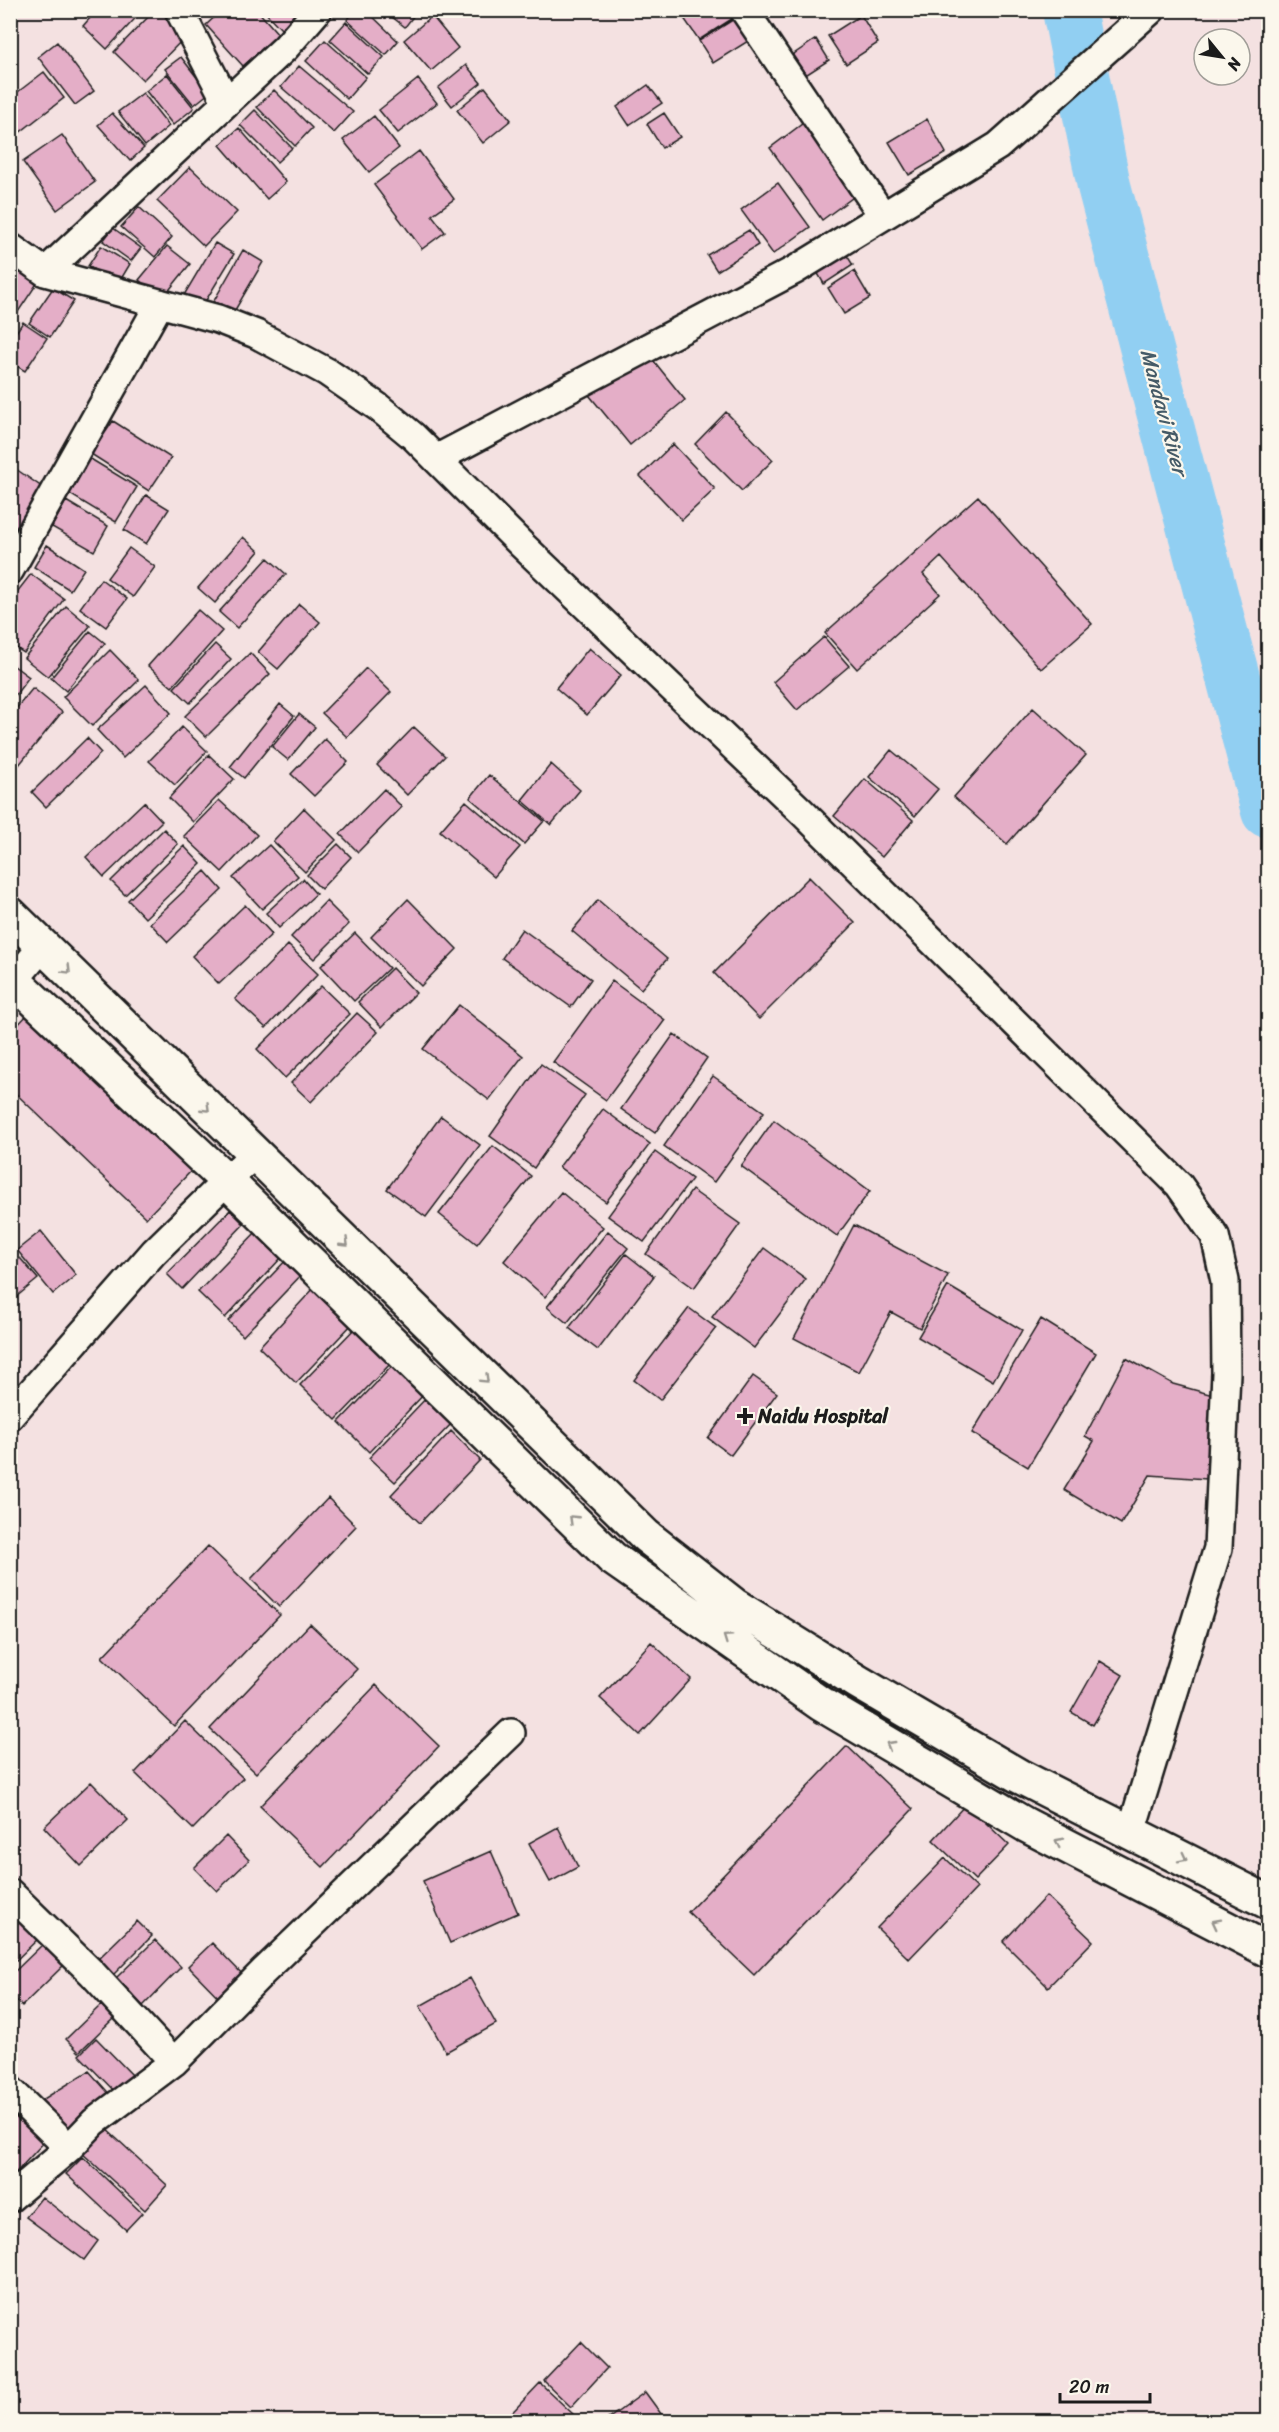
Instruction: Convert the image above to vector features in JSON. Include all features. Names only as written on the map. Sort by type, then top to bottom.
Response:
[{"type":"main road","points":[[10,914],[646,1536],[725,1598],[858,1682],[1019,1776],[1269,1902]]},
{"type":"main road","points":[[12,981],[226,1181],[612,1557],[821,1704],[1026,1825],[1269,1950]]},
{"type":"street","points":[[179,10],[226,100]]},
{"type":"street","points":[[45,272],[226,100],[285,48],[318,10]]},
{"type":"street","points":[[744,10],[883,216]]},
{"type":"street","points":[[436,459],[795,270],[998,146],[1151,10]]},
{"type":"street","points":[[10,247],[45,272],[218,319],[256,334],[327,372],[378,406],[436,459],[521,544],[801,811],[1170,1177],[1215,1236],[1225,1281],[1226,1373],[1218,1548],[1131,1832]]},
{"type":"street","points":[[10,570],[160,303]]},
{"type":"street","points":[[12,981],[43,946]]},
{"type":"street","points":[[10,1416],[154,1252],[254,1154]]},
{"type":"street","points":[[10,2198],[69,2148],[94,2122],[174,2062],[263,1972],[511,1733]]},
{"type":"street","points":[[10,1893],[92,1973],[174,2062]]},
{"type":"street","points":[[10,2090],[69,2148]]},
{"type":"building","points":[[97,10],[143,10],[107,49],[83,26]]},
{"type":"building","points":[[155,10],[167,10],[189,33],[143,80],[114,52]]},
{"type":"building","points":[[189,10],[210,10],[198,21]]},
{"type":"building","points":[[222,10],[257,10],[279,35],[243,66],[206,25]]},
{"type":"building","points":[[263,10],[299,10],[300,12],[282,30]]},
{"type":"building","points":[[356,10],[366,10],[398,41],[386,55],[347,20]]},
{"type":"building","points":[[383,10],[418,10],[405,27]]},
{"type":"building","points":[[735,10],[738,15],[699,40],[679,11]]},
{"type":"building","points":[[861,15],[878,43],[846,64],[828,36]]},
{"type":"building","points":[[432,16],[458,48],[431,71],[404,40]]},
{"type":"building","points":[[739,16],[753,38],[713,63],[699,41]]},
{"type":"building","points":[[346,22],[384,57],[368,74],[330,40]]},
{"type":"building","points":[[816,39],[829,60],[798,80],[785,60]]},
{"type":"building","points":[[325,40],[366,77],[347,99],[306,61]]},
{"type":"building","points":[[57,42],[94,91],[75,105],[38,57]]},
{"type":"building","points":[[181,57],[209,93],[194,105],[165,69]]},
{"type":"building","points":[[466,65],[481,83],[452,106],[438,88]]},
{"type":"building","points":[[299,66],[353,112],[334,133],[281,87]]},
{"type":"building","points":[[44,72],[64,98],[10,140],[10,98]]},
{"type":"building","points":[[167,74],[194,108],[173,125],[146,91]]},
{"type":"building","points":[[418,79],[437,103],[398,133],[379,110]]},
{"type":"building","points":[[648,85],[662,103],[629,125],[617,107]]},
{"type":"building","points":[[485,87],[511,120],[483,143],[457,110]]},
{"type":"building","points":[[274,90],[312,128],[295,146],[257,107]]},
{"type":"building","points":[[143,93],[169,126],[145,146],[118,112]]},
{"type":"building","points":[[255,110],[292,148],[277,162],[240,125]]},
{"type":"building","points":[[818,112],[871,184],[822,220],[770,148]]},
{"type":"building","points":[[112,113],[144,148],[130,161],[98,125]]},
{"type":"building","points":[[664,113],[680,137],[662,148],[647,124]]},
{"type":"building","points":[[374,116],[399,148],[369,172],[343,140]]},
{"type":"building","points":[[927,119],[946,153],[909,175],[889,142]]},
{"type":"building","points":[[239,128],[286,182],[267,199],[220,145]]},
{"type":"building","points":[[62,135],[95,182],[57,210],[23,162]]},
{"type":"building","points":[[419,151],[454,199],[432,215],[445,232],[422,249],[374,185]]},
{"type":"building","points":[[190,167],[237,212],[204,246],[157,201]]},
{"type":"building","points":[[778,183],[810,227],[773,254],[741,210]]},
{"type":"building","points":[[139,207],[172,237],[155,257],[121,227]]},
{"type":"building","points":[[113,228],[141,248],[131,261],[103,241]]},
{"type":"building","points":[[749,230],[758,245],[717,271],[707,255]]},
{"type":"building","points":[[215,243],[234,254],[202,307],[184,295]]},
{"type":"building","points":[[839,243],[853,265],[824,284],[810,260]]},
{"type":"building","points":[[101,246],[130,264],[118,284],[88,266]]},
{"type":"building","points":[[167,246],[190,264],[162,299],[139,280]]},
{"type":"building","points":[[243,250],[263,262],[231,317],[211,306]]},
{"type":"building","points":[[10,264],[38,282],[18,312],[10,307]]},
{"type":"building","points":[[854,271],[870,298],[844,314],[828,288]]},
{"type":"building","points":[[53,288],[74,301],[50,337],[29,323]]},
{"type":"building","points":[[23,322],[47,338],[25,371],[10,362],[10,341]]},
{"type":"building","points":[[641,345],[685,400],[630,445],[585,390]]},
{"type":"building","points":[[726,412],[773,460],[742,491],[695,444]]},
{"type":"building","points":[[113,421],[171,458],[149,491],[91,454]]},
{"type":"building","points":[[673,444],[715,489],[682,520],[640,476]]},
{"type":"building","points":[[89,458],[137,487],[116,522],[68,493]]},
{"type":"building","points":[[13,467],[49,492],[20,535],[10,529]]},
{"type":"building","points":[[146,495],[169,509],[146,544],[124,530]]},
{"type":"building","points":[[978,496],[1092,624],[1041,669],[941,557],[923,574],[940,594],[857,669],[825,633]]},
{"type":"building","points":[[66,501],[108,526],[94,551],[52,527]]},
{"type":"building","points":[[243,537],[259,551],[215,603],[198,588]]},
{"type":"building","points":[[47,545],[84,569],[70,590],[34,567]]},
{"type":"building","points":[[129,548],[155,567],[133,597],[107,578]]},
{"type":"building","points":[[268,558],[286,574],[237,628],[219,612]]},
{"type":"building","points":[[31,574],[64,599],[24,653],[10,644],[10,601]]},
{"type":"building","points":[[101,579],[127,599],[106,627],[80,608]]},
{"type":"building","points":[[299,604],[320,622],[278,669],[258,652]]},
{"type":"building","points":[[66,606],[90,626],[48,677],[24,658]]},
{"type":"building","points":[[198,610],[222,631],[172,687],[148,666]]},
{"type":"building","points":[[90,631],[105,643],[66,691],[51,678]]},
{"type":"building","points":[[824,637],[849,666],[797,710],[773,682]]},
{"type":"building","points":[[215,644],[231,659],[190,703],[174,688]]},
{"type":"building","points":[[589,648],[621,675],[587,715],[556,688]]},
{"type":"building","points":[[110,650],[139,680],[92,726],[63,697]]},
{"type":"building","points":[[250,653],[270,674],[206,737],[185,716]]},
{"type":"building","points":[[10,663],[29,677],[10,702]]},
{"type":"building","points":[[366,668],[391,692],[347,737],[322,713]]},
{"type":"building","points":[[146,685],[171,713],[123,758],[97,730]]},
{"type":"building","points":[[33,688],[62,712],[10,776],[10,716]]},
{"type":"building","points":[[280,704],[294,716],[244,778],[230,767]]},
{"type":"building","points":[[1033,708],[1086,755],[1007,844],[954,797]]},
{"type":"building","points":[[299,714],[315,727],[288,760],[272,747]]},
{"type":"building","points":[[182,727],[207,751],[175,785],[149,761]]},
{"type":"building","points":[[414,727],[445,756],[407,795],[377,765]]},
{"type":"building","points":[[87,738],[101,753],[46,807],[32,792]]},
{"type":"building","points":[[325,739],[348,762],[314,796],[291,774]]},
{"type":"building","points":[[891,750],[938,789],[915,816],[869,777]]},
{"type":"building","points":[[209,755],[234,779],[193,822],[169,798]]},
{"type":"building","points":[[551,764],[580,790],[551,825],[522,800]]},
{"type":"building","points":[[489,775],[544,821],[524,844],[470,798]]},
{"type":"building","points":[[865,779],[913,820],[882,857],[834,816]]},
{"type":"building","points":[[384,789],[402,807],[358,852],[340,834]]},
{"type":"building","points":[[219,800],[257,835],[222,872],[184,836]]},
{"type":"building","points":[[466,801],[520,847],[494,877],[440,831]]},
{"type":"building","points":[[144,802],[162,821],[104,877],[86,857]]},
{"type":"building","points":[[304,808],[336,840],[305,872],[273,841]]},
{"type":"building","points":[[164,829],[178,844],[125,895],[111,881]]},
{"type":"building","points":[[338,844],[351,857],[321,889],[307,875]]},
{"type":"building","points":[[269,845],[298,876],[262,909],[233,878]]},
{"type":"building","points":[[184,846],[201,864],[145,918],[128,900]]},
{"type":"building","points":[[205,871],[222,890],[168,942],[150,923]]},
{"type":"building","points":[[809,877],[855,923],[759,1019],[714,973]]},
{"type":"building","points":[[303,879],[316,894],[279,928],[266,913]]},
{"type":"building","points":[[408,899],[457,949],[421,986],[371,937]]},
{"type":"building","points":[[598,900],[667,959],[641,989],[572,931]]},
{"type":"building","points":[[326,901],[349,924],[314,959],[291,937]]},
{"type":"building","points":[[245,905],[272,934],[219,984],[192,956]]},
{"type":"building","points":[[522,929],[591,979],[571,1007],[502,958]]},
{"type":"building","points":[[355,933],[389,968],[354,1001],[321,966]]},
{"type":"building","points":[[288,945],[318,974],[266,1028],[235,999]]},
{"type":"building","points":[[392,968],[416,993],[382,1027],[358,1002]]},
{"type":"building","points":[[612,981],[665,1020],[606,1100],[553,1062]]},
{"type":"building","points":[[321,986],[350,1014],[285,1078],[257,1049]]},
{"type":"building","points":[[459,1005],[523,1056],[489,1100],[423,1049]]},
{"type":"building","points":[[29,1013],[192,1170],[146,1218],[10,1088],[10,1033]]},
{"type":"building","points":[[357,1013],[378,1032],[311,1102],[291,1083]]},
{"type":"building","points":[[674,1034],[707,1058],[655,1133],[621,1109]]},
{"type":"building","points":[[541,1064],[585,1095],[534,1168],[490,1136]]},
{"type":"building","points":[[713,1076],[764,1112],[714,1182],[664,1146]]},
{"type":"building","points":[[603,1109],[650,1144],[606,1202],[559,1167]]},
{"type":"building","points":[[441,1116],[480,1145],[426,1217],[387,1189]]},
{"type":"building","points":[[774,1120],[870,1191],[837,1236],[741,1166]]},
{"type":"building","points":[[493,1146],[531,1176],[477,1244],[439,1214]]},
{"type":"building","points":[[655,1152],[692,1179],[644,1242],[608,1216]]},
{"type":"building","points":[[692,1190],[740,1224],[694,1288],[646,1254]]},
{"type":"building","points":[[561,1192],[603,1227],[545,1297],[504,1261]]},
{"type":"building","points":[[230,1210],[244,1224],[182,1289],[167,1274]]},
{"type":"building","points":[[854,1225],[948,1275],[920,1328],[891,1312],[859,1372],[794,1338]]},
{"type":"building","points":[[41,1231],[76,1275],[53,1294],[17,1250]]},
{"type":"building","points":[[608,1231],[628,1248],[567,1323],[547,1307]]},
{"type":"building","points":[[256,1232],[282,1257],[225,1318],[198,1292]]},
{"type":"building","points":[[764,1248],[806,1279],[754,1348],[712,1317]]},
{"type":"building","points":[[626,1254],[654,1276],[598,1350],[569,1328]]},
{"type":"building","points":[[290,1256],[305,1271],[243,1336],[228,1321]]},
{"type":"building","points":[[20,1258],[38,1279],[10,1302],[10,1266]]},
{"type":"building","points":[[316,1286],[354,1322],[296,1383],[259,1347]]},
{"type":"building","points":[[948,1286],[1022,1330],[993,1381],[918,1337]]},
{"type":"building","points":[[689,1308],[716,1328],[660,1400],[634,1380]]},
{"type":"building","points":[[1041,1319],[1096,1353],[1028,1467],[972,1433]]},
{"type":"building","points":[[358,1325],[394,1360],[336,1420],[300,1385]]},
{"type":"building","points":[[1126,1358],[1173,1384],[1213,1395],[1207,1479],[1150,1475],[1121,1524],[1064,1490],[1094,1441],[1085,1436]]},
{"type":"building","points":[[396,1362],[427,1391],[369,1452],[339,1422]]},
{"type":"building","points":[[753,1376],[777,1393],[731,1455],[708,1438]]},
{"type":"building","points":[[429,1395],[455,1420],[395,1482],[369,1458]]},
{"type":"building","points":[[451,1431],[480,1460],[420,1523],[391,1495]]},
{"type":"building","points":[[328,1498],[356,1526],[279,1607],[251,1579]]},
{"type":"building","points":[[208,1546],[280,1615],[174,1726],[102,1657]]},
{"type":"building","points":[[310,1624],[357,1669],[256,1773],[210,1729]]},
{"type":"building","points":[[651,1642],[691,1679],[640,1735],[600,1698]]},
{"type":"building","points":[[1100,1661],[1123,1675],[1093,1725],[1071,1712]]},
{"type":"building","points":[[376,1685],[439,1746],[323,1867],[260,1806]]},
{"type":"building","points":[[185,1721],[243,1778],[193,1829],[135,1773]]},
{"type":"building","points":[[847,1746],[913,1809],[754,1975],[688,1912]]},
{"type":"building","points":[[91,1782],[128,1820],[81,1866],[44,1827]]},
{"type":"building","points":[[966,1804],[1009,1845],[975,1880],[933,1840]]},
{"type":"building","points":[[558,1827],[578,1867],[550,1882],[529,1843]]},
{"type":"building","points":[[226,1836],[249,1860],[217,1891],[194,1868]]},
{"type":"building","points":[[491,1851],[518,1913],[450,1943],[423,1881]]},
{"type":"building","points":[[945,1858],[977,1888],[909,1959],[877,1928]]},
{"type":"building","points":[[1046,1896],[1093,1941],[1048,1987],[1003,1942]]},
{"type":"building","points":[[17,1912],[41,1936],[10,1966],[10,1918]]},
{"type":"building","points":[[137,1921],[152,1936],[111,1977],[96,1961]]},
{"type":"building","points":[[155,1940],[181,1967],[143,2006],[116,1978]]},
{"type":"building","points":[[44,1943],[65,1964],[22,2006],[10,1994],[10,1976]]},
{"type":"building","points":[[212,1943],[249,1981],[225,2004],[188,1966]]},
{"type":"building","points":[[470,1978],[496,2024],[446,2052],[420,2006]]},
{"type":"building","points":[[101,2005],[114,2018],[79,2052],[66,2039]]},
{"type":"building","points":[[96,2038],[137,2080],[120,2097],[79,2055]]},
{"type":"building","points":[[89,2071],[114,2099],[61,2131],[42,2100]]},
{"type":"building","points":[[10,2108],[46,2140],[10,2179]]},
{"type":"building","points":[[105,2128],[167,2185],[145,2210],[82,2153]]},
{"type":"building","points":[[83,2157],[142,2213],[126,2230],[66,2174]]},
{"type":"building","points":[[42,2197],[98,2241],[84,2260],[26,2217]]},
{"type":"building","points":[[581,2342],[607,2368],[571,2407],[544,2381]]},
{"type":"building","points":[[540,2383],[573,2414],[566,2422],[503,2422]]},
{"type":"building","points":[[645,2392],[667,2422],[604,2422]]},
{"type":"waterway","name":"Mandavi River","points":[[1069,10],[1104,186],[1268,811]]},
{"type":"place","name":"Naidu Hospital","points":[[745,1416]]}]
